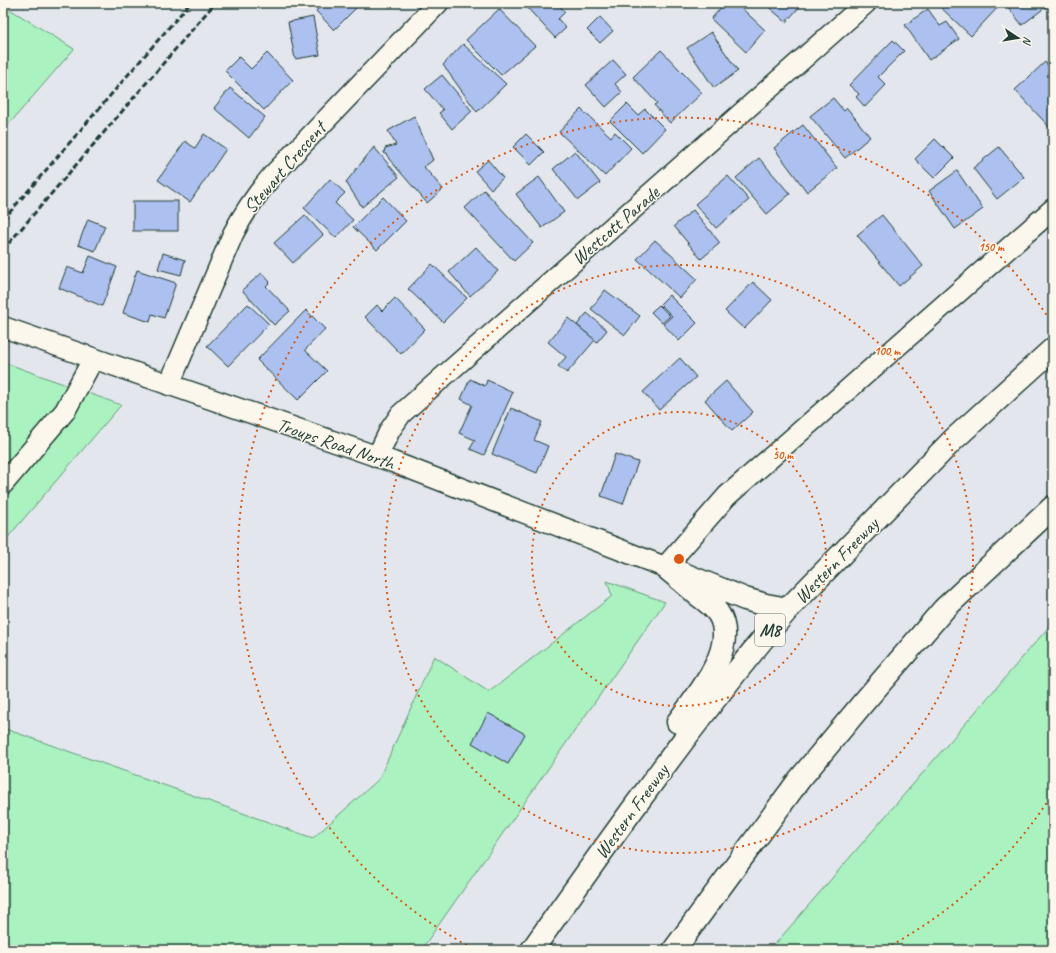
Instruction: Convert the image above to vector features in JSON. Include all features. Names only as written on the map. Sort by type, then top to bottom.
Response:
[{"type":"highway","name":"Western Freeway","points":[[532,950],[577,885],[697,721],[728,680],[788,609],[953,440],[1053,349]]},
{"type":"highway","points":[[674,950],[799,780],[944,608],[1053,507]]},
{"type":"highway","points":[[665,567],[745,599],[788,609]]},
{"type":"highway","points":[[528,950],[657,751],[696,697],[718,660],[725,634],[718,614],[711,605],[665,567]]},
{"type":"street","name":"Stewart Crescent","points":[[169,385],[233,234],[241,217],[255,196],[272,176],[438,3]]},
{"type":"street","name":"Westcott Parade","points":[[377,457],[390,430],[401,414],[866,3]]},
{"type":"street","points":[[665,567],[727,496],[1053,209]]},
{"type":"street","name":"Troups Road North","points":[[3,327],[377,457],[665,567]]},
{"type":"street","points":[[3,484],[65,411],[93,359]]},
{"type":"green space","points":[[3,5],[74,49],[3,131]]},
{"type":"green space","points":[[3,362],[121,405],[3,543]]},
{"type":"green space","points":[[607,581],[665,602],[421,950],[3,950],[3,728],[313,838],[379,779],[434,656],[489,692],[612,596]]},
{"type":"green space","points":[[1053,622],[1053,950],[770,950]]},
{"type":"building","points":[[324,3],[361,3],[334,30],[316,11]]},
{"type":"building","points":[[523,3],[557,3],[565,12],[558,19],[566,28],[555,38]]},
{"type":"building","points":[[725,3],[736,3],[765,30],[746,52],[711,19]]},
{"type":"building","points":[[764,3],[803,3],[786,22]]},
{"type":"building","points":[[936,3],[997,3],[1000,5],[971,36]]},
{"type":"building","points":[[1005,3],[1051,3],[1022,25]]},
{"type":"building","points":[[499,9],[535,46],[501,75],[466,40]]},
{"type":"building","points":[[928,9],[940,26],[947,22],[959,39],[929,60],[905,25]]},
{"type":"building","points":[[313,17],[320,55],[295,59],[288,22]]},
{"type":"building","points":[[600,17],[613,31],[600,43],[587,30]]},
{"type":"building","points":[[711,32],[738,71],[714,88],[687,48]]},
{"type":"building","points":[[893,40],[904,51],[878,77],[886,85],[865,107],[856,97],[859,94],[849,85]]},
{"type":"building","points":[[463,44],[506,84],[477,112],[443,65]]},
{"type":"building","points":[[661,50],[702,93],[670,123],[654,105],[657,103],[633,77]]},
{"type":"building","points":[[267,53],[293,80],[264,110],[225,71],[239,57],[251,69]]},
{"type":"building","points":[[613,60],[626,74],[615,84],[622,92],[606,107],[586,85]]},
{"type":"building","points":[[1045,62],[1053,71],[1053,131],[1015,90]]},
{"type":"building","points":[[442,75],[472,111],[452,129],[439,113],[443,110],[425,89]]},
{"type":"building","points":[[230,88],[265,117],[249,138],[214,108]]},
{"type":"building","points":[[833,98],[844,111],[847,108],[870,137],[845,158],[810,116]]},
{"type":"building","points":[[627,104],[638,115],[645,109],[665,129],[642,153],[610,121]]},
{"type":"building","points":[[581,109],[611,137],[615,132],[631,148],[605,176],[559,132]]},
{"type":"building","points":[[414,116],[433,160],[424,167],[443,189],[427,203],[384,153],[385,148],[396,145],[388,131]]},
{"type":"building","points":[[803,125],[837,168],[807,192],[774,148]]},
{"type":"building","points":[[204,134],[226,149],[190,202],[158,180],[185,141],[195,148]]},
{"type":"building","points":[[526,134],[544,152],[531,165],[513,147]]},
{"type":"building","points":[[935,139],[954,158],[934,178],[915,159]]},
{"type":"building","points":[[374,147],[399,177],[362,207],[346,182]]},
{"type":"building","points":[[999,147],[1024,177],[997,199],[973,168]]},
{"type":"building","points":[[575,151],[600,183],[578,200],[553,169]]},
{"type":"building","points":[[759,158],[790,194],[767,214],[736,178]]},
{"type":"building","points":[[488,160],[503,178],[491,189],[475,171]]},
{"type":"building","points":[[957,171],[983,209],[955,229],[929,191]]},
{"type":"building","points":[[728,176],[749,200],[716,228],[695,204]]},
{"type":"building","points":[[539,177],[564,212],[542,228],[516,194]]},
{"type":"building","points":[[330,179],[345,193],[335,203],[353,220],[336,238],[304,208]]},
{"type":"building","points":[[484,190],[533,243],[514,261],[465,208]]},
{"type":"building","points":[[383,197],[406,221],[377,250],[353,227]]},
{"type":"building","points":[[133,201],[178,201],[178,231],[133,231]]},
{"type":"building","points":[[693,210],[720,243],[701,259],[674,226]]},
{"type":"building","points":[[305,215],[323,235],[293,263],[274,243]]},
{"type":"building","points":[[882,215],[923,266],[899,286],[857,235]]},
{"type":"building","points":[[88,219],[105,226],[95,251],[78,245]]},
{"type":"building","points":[[655,240],[697,279],[680,298],[637,259]]},
{"type":"building","points":[[476,247],[498,271],[470,296],[449,272]]},
{"type":"building","points":[[163,253],[185,260],[181,275],[158,269]]},
{"type":"building","points":[[90,256],[117,267],[102,306],[59,288],[67,267],[83,273]]},
{"type":"building","points":[[432,264],[467,298],[443,322],[408,289]]},
{"type":"building","points":[[137,270],[176,283],[164,318],[152,314],[150,322],[123,313]]},
{"type":"building","points":[[262,273],[270,282],[266,286],[290,311],[274,325],[242,290]]},
{"type":"building","points":[[753,282],[772,300],[744,329],[725,311]]},
{"type":"building","points":[[605,290],[640,316],[625,335],[591,309]]},
{"type":"building","points":[[669,295],[697,323],[679,341],[663,324],[672,316],[660,304]]},
{"type":"building","points":[[395,298],[425,329],[401,354],[365,317],[377,305],[382,311]]},
{"type":"building","points":[[248,304],[269,324],[228,366],[207,346]]},
{"type":"building","points":[[659,305],[670,316],[662,323],[651,312]]},
{"type":"building","points":[[306,310],[325,329],[305,350],[327,371],[298,400],[257,360]]},
{"type":"building","points":[[587,313],[607,330],[597,342],[577,325]]},
{"type":"building","points":[[568,318],[595,340],[567,373],[558,366],[566,357],[548,342]]},
{"type":"building","points":[[680,358],[696,377],[659,410],[643,392]]},
{"type":"building","points":[[470,379],[485,386],[487,380],[513,392],[484,455],[470,449],[475,440],[459,433],[472,405],[461,399]]},
{"type":"building","points":[[726,381],[753,412],[732,431],[705,400]]},
{"type":"building","points":[[511,408],[542,422],[534,440],[548,446],[537,473],[492,454]]},
{"type":"building","points":[[615,454],[638,462],[623,504],[601,496]]},
{"type":"building","points":[[488,713],[525,734],[508,764],[472,743]]},
{"type":"railway","points":[[3,220],[190,3]]},
{"type":"railway","points":[[3,250],[215,3]]}]
